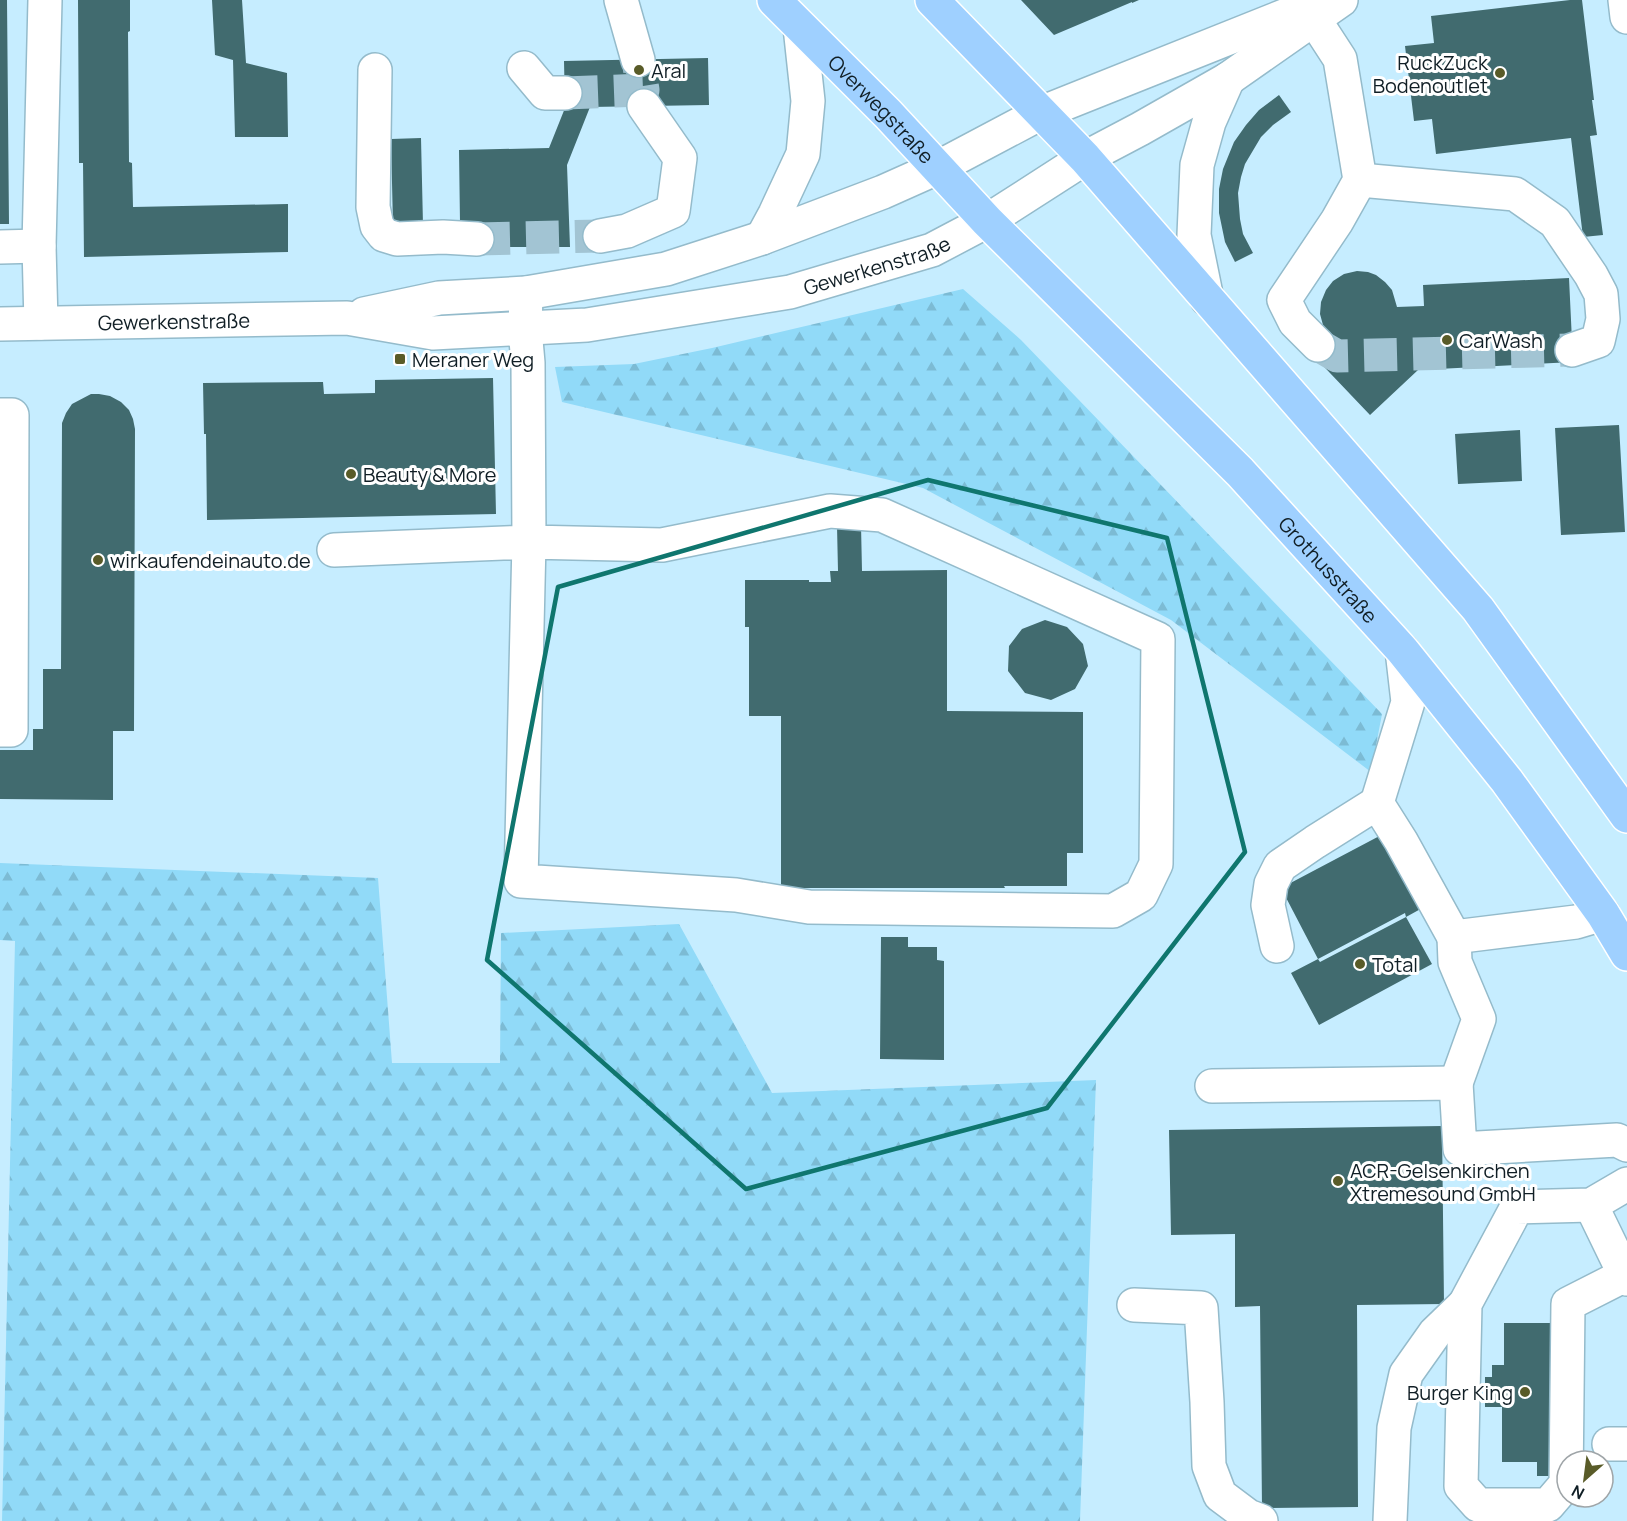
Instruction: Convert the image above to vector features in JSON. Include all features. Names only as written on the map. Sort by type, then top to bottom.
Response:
[{"type":"main road","name":"Overwegstraße","points":[[774,0],[888,114],[987,221]]},
{"type":"main road","points":[[932,0],[1085,158],[1478,609],[1627,816]]},
{"type":"main road","name":"Grothusstraße","points":[[987,221],[1240,472],[1402,650],[1507,781],[1603,914],[1627,954]]},
{"type":"street","points":[[41,323],[39,246],[45,0]]},
{"type":"street","points":[[621,0],[638,60]]},
{"type":"street","name":"Gewerkenstraße","points":[[347,318],[439,298],[526,293],[666,269],[762,238],[883,192],[939,167],[1041,113],[1341,0]]},
{"type":"street","points":[[1625,0],[1627,17]]},
{"type":"street","points":[[1318,345],[1295,322],[1284,300],[1337,222],[1360,180],[1340,59],[1319,10]]},
{"type":"street","name":"Gewerkenstraße","points":[[0,324],[347,318],[433,333],[587,325],[790,292],[932,250],[987,221],[1085,158],[1228,79],[1319,10]]},
{"type":"street","points":[[762,238],[803,154],[808,101],[800,27]]},
{"type":"street","points":[[524,68],[545,93],[565,93]]},
{"type":"street","points":[[375,70],[373,207],[376,226],[384,235],[397,239],[443,237],[477,239]]},
{"type":"street","points":[[1207,299],[1194,234],[1197,165],[1209,122],[1228,79]]},
{"type":"street","points":[[600,236],[627,231],[673,211],[680,158],[644,106]]},
{"type":"street","points":[[1360,180],[1515,194],[1556,222],[1601,294],[1603,319],[1598,341],[1572,350]]},
{"type":"street","points":[[0,247],[39,246]]},
{"type":"street","points":[[334,549],[530,542],[662,545],[830,511],[882,515],[1158,639],[1156,864],[1141,895],[1113,910],[809,907],[736,895],[521,881],[530,542],[526,293]]},
{"type":"street","points":[[0,416],[12,416],[12,450],[11,730],[0,730]]},
{"type":"street","points":[[1277,946],[1268,905],[1271,884],[1280,866],[1377,803],[1408,702],[1402,650]]},
{"type":"street","points":[[1377,803],[1401,841],[1454,937],[1455,962],[1479,1019],[1456,1083],[1460,1149],[1617,1140],[1627,1145]]},
{"type":"street","points":[[1454,937],[1576,922],[1603,914]]},
{"type":"street","points":[[1212,1086],[1456,1083]]},
{"type":"street","points":[[1390,1521],[1394,1428],[1406,1374],[1435,1333],[1465,1304],[1517,1207],[1591,1205],[1627,1184]]},
{"type":"street","points":[[1465,1304],[1461,1486],[1478,1504],[1548,1505],[1566,1484],[1568,1304],[1626,1277],[1591,1205]]},
{"type":"street","points":[[1134,1305],[1201,1308],[1209,1467],[1220,1495],[1248,1516],[1261,1521]]},
{"type":"highlighted area","points":[[928,480],[1167,538],[1245,852],[1047,1108],[746,1189],[487,960],[558,587]]},
{"type":"green space","points":[[963,289],[1021,340],[1382,714],[1371,772],[1171,620],[923,488],[562,402],[555,367],[634,364]]},
{"type":"green space","points":[[0,863],[378,878],[392,1063],[500,1063],[501,933],[679,924],[772,1093],[1096,1080],[1080,1521],[2,1521],[15,941],[0,940]]},
{"type":"building","points":[[0,0],[7,0],[9,224],[0,224]]},
{"type":"building","points":[[78,0],[130,0],[130,31],[128,32],[129,162],[132,163],[133,207],[288,204],[288,252],[84,257],[83,163],[79,163]]},
{"type":"building","points":[[212,0],[242,0],[246,63],[287,73],[288,137],[235,137],[233,60],[215,55]]},
{"type":"building","points":[[1021,0],[1139,0],[1054,35]]},
{"type":"building","name":"RuckZuck Bodenoutlet","points":[[1582,0],[1597,135],[1590,136],[1603,235],[1583,237],[1571,138],[1436,154],[1432,119],[1414,121],[1405,46],[1434,43],[1431,16]]},
{"type":"building","points":[[708,58],[709,105],[590,107],[567,165],[570,247],[477,247],[460,223],[459,150],[549,148],[565,108],[564,61]]},
{"type":"building","points":[[1279,95],[1291,112],[1261,137],[1245,164],[1238,193],[1240,219],[1243,234],[1253,253],[1235,262],[1225,242],[1219,213],[1219,189],[1223,169],[1234,142],[1246,125],[1259,110]]},
{"type":"building","points":[[421,138],[423,225],[393,226],[391,139]]},
{"type":"building","name":"CarWash","points":[[1357,271],[1376,275],[1385,282],[1392,290],[1397,307],[1424,306],[1423,285],[1569,278],[1573,362],[1418,370],[1370,415],[1310,352],[1328,335],[1320,314],[1321,302],[1326,290],[1333,281],[1344,274]]},
{"type":"building","name":"Beauty & More","points":[[493,378],[496,514],[207,520],[203,383],[323,382],[324,394],[375,393],[375,380]]},
{"type":"building","name":"wirkaufendeinauto.de","points":[[91,394],[110,396],[121,402],[129,410],[135,429],[134,731],[113,731],[113,800],[0,799],[0,750],[33,750],[33,729],[43,729],[43,669],[61,669],[62,423],[72,404]]},
{"type":"building","points":[[1619,425],[1625,532],[1561,535],[1555,428]]},
{"type":"building","points":[[1520,430],[1522,481],[1458,484],[1455,434]]},
{"type":"building","points":[[861,525],[862,571],[947,570],[947,711],[1083,712],[1083,853],[1067,853],[1067,886],[781,888],[781,716],[749,716],[749,627],[745,627],[745,580],[831,582],[830,571],[838,571],[837,526]]},
{"type":"building","points":[[1045,620],[1067,627],[1083,644],[1088,666],[1075,689],[1051,700],[1025,693],[1008,671],[1009,646],[1022,629]]},
{"type":"building","points":[[1387,832],[1426,906],[1406,917],[1405,913],[1318,959],[1281,888]]},
{"type":"building","points":[[1406,917],[1432,964],[1319,1025],[1291,973],[1318,959],[1320,962]]},
{"type":"building","points":[[881,937],[908,937],[908,947],[937,947],[937,960],[944,961],[944,1060],[880,1059]]},
{"type":"building","points":[[1442,1126],[1444,1304],[1357,1305],[1358,1507],[1262,1508],[1260,1306],[1235,1307],[1235,1234],[1171,1235],[1169,1130]]},
{"type":"building","name":"Burger King","points":[[1504,1323],[1563,1323],[1565,1449],[1555,1449],[1555,1476],[1537,1476],[1537,1462],[1502,1462],[1502,1407],[1485,1407],[1485,1377],[1492,1377],[1492,1365],[1504,1365]]},
{"type":"tunnel","points":[[565,93],[643,90],[638,60]]},
{"type":"tunnel","points":[[477,239],[600,236]]},
{"type":"tunnel","points":[[1318,345],[1337,356],[1572,350]]},
{"type":"place","name":"Aral","points":[[639,70]]},
{"type":"place","name":"RuckZuck Bodenoutlet","points":[[1500,73]]},
{"type":"place","name":"CarWash","points":[[1447,340]]},
{"type":"place","name":"Meraner Weg","points":[[400,359]]},
{"type":"place","name":"Beauty & More","points":[[351,474]]},
{"type":"place","name":"wirkaufendeinauto.de","points":[[98,560]]},
{"type":"place","name":"Total","points":[[1360,964]]},
{"type":"place","name":"ACR-Gelsenkirchen Xtremesound GmbH","points":[[1338,1181]]},
{"type":"place","name":"Burger King","points":[[1525,1392]]}]
